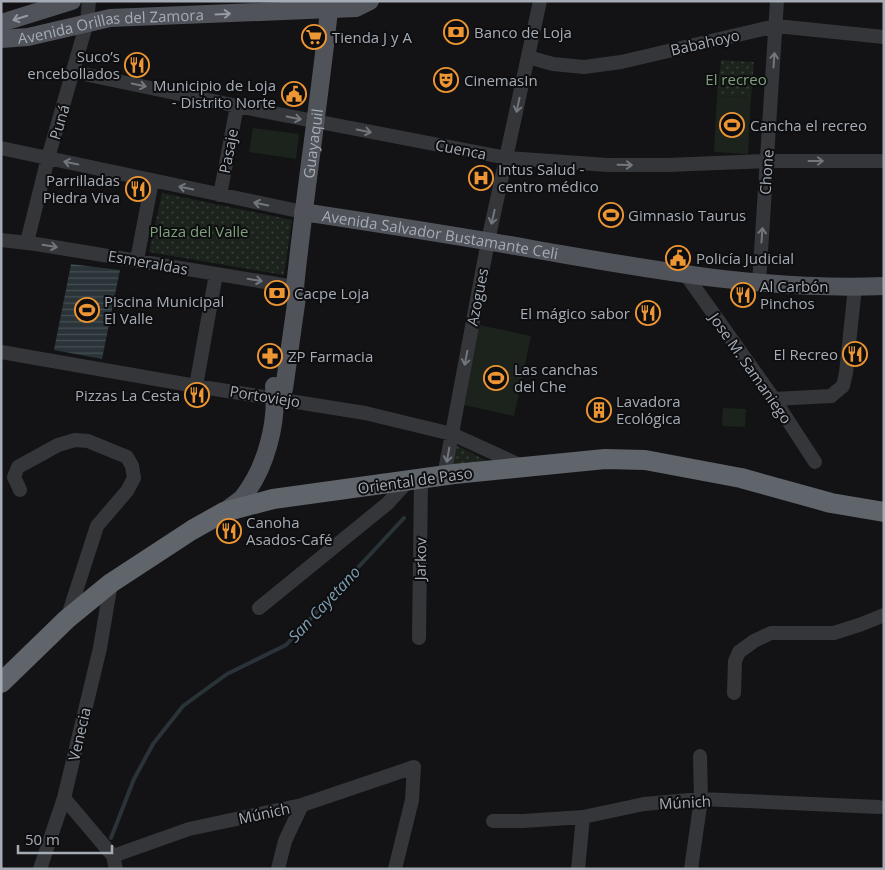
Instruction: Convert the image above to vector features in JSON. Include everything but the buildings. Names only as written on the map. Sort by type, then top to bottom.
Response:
[{"type":"highway","name":"Oriental de Paso","points":[[1,683],[67,619],[111,583],[192,530],[224,512],[273,499],[522,466],[605,460],[645,460],[741,478],[831,503],[884,512]]},
{"type":"main road","name":"Avenida Orillas del Zamora","points":[[1,23],[72,1]]},
{"type":"main road","name":"Avenida Orillas del Zamora","points":[[1,39],[28,37],[110,18],[329,5],[356,8],[370,1]]},
{"type":"main road","name":"Guayaquil","points":[[224,512],[242,497],[264,460],[270,437],[276,397],[274,387],[288,296],[295,286],[329,5]]},
{"type":"main road","points":[[1,50],[28,37]]},
{"type":"main road","name":"Avenida Salvador Bustamante Celi","points":[[303,212],[686,275],[759,283],[855,287],[884,286]]},
{"type":"street","name":"Puná","points":[[27,242],[48,158],[88,22],[89,1]]},
{"type":"street","name":"Azogues","points":[[444,476],[488,241],[540,1]]},
{"type":"street","name":"Chone","points":[[759,283],[777,1]]},
{"type":"street","name":"Babahoyo","points":[[528,58],[553,64],[584,67],[621,62],[776,26],[884,37]]},
{"type":"street","name":"Cuenca","points":[[74,72],[316,122],[506,158],[608,165],[667,166],[767,161],[884,161]]},
{"type":"street","name":"Pasaje","points":[[220,195],[237,106]]},
{"type":"street","name":"Avenida Salvador Bustamante Celi","points":[[1,148],[303,212]]},
{"type":"street","points":[[136,260],[152,181]]},
{"type":"street","name":"Esmeraldas","points":[[1,240],[27,242],[295,286]]},
{"type":"street","points":[[196,386],[216,274]]},
{"type":"street","name":"Jose M. Samaniego","points":[[686,275],[774,399],[815,462]]},
{"type":"street","points":[[774,399],[831,396],[843,386],[855,287]]},
{"type":"street","name":"Portoviejo","points":[[1,352],[196,386],[365,412],[452,434],[522,466]]},
{"type":"street","points":[[20,490],[14,476],[18,468],[58,445],[75,440],[88,441],[127,457],[132,466],[134,478],[128,491],[97,526],[67,619]]},
{"type":"street","points":[[259,608],[414,481]]},
{"type":"street","name":"Jarkov","points":[[414,481],[419,638]]},
{"type":"street","name":"Venecia","points":[[40,869],[64,798],[100,648],[111,583]]},
{"type":"street","points":[[734,692],[735,661],[739,652],[754,641],[772,633],[787,631],[834,633],[884,615]]},
{"type":"street","points":[[691,869],[701,799],[700,756]]},
{"type":"street","name":"Múnich","points":[[114,862],[188,829],[302,805],[414,767],[412,800],[395,869]]},
{"type":"street","points":[[64,798],[114,862]]},
{"type":"street","name":"Múnich","points":[[493,822],[583,817],[644,804],[701,799],[879,807]]},
{"type":"street","points":[[278,869],[285,841],[302,805]]},
{"type":"street","points":[[578,869],[583,817]]},
{"type":"green space","name":"El recreo","points":[[721,60],[754,62],[751,97],[717,96]]},
{"type":"green space","name":"Cancha el recreo","points":[[717,96],[751,97],[748,154],[714,152]]},
{"type":"green space","points":[[253,128],[299,134],[296,159],[249,152]]},
{"type":"green space","name":"Plaza del Valle","points":[[162,193],[292,220],[284,275],[149,252]]},
{"type":"green space","name":"Las canchas del Che","points":[[479,325],[531,336],[514,416],[464,405]]},
{"type":"green space","points":[[723,408],[746,409],[745,427],[722,426]]},
{"type":"green space","points":[[456,445],[495,465],[452,468]]},
{"type":"shaded area","name":"Piscina Municipal El Valle","points":[[71,264],[120,270],[102,359],[54,350]]},
{"type":"waterway","name":"San Cayetano","points":[[111,838],[134,779],[153,744],[183,706],[227,674],[286,645],[404,518]]},
{"type":"place","name":"Banco de Loja","points":[[456,32]]},
{"type":"place","name":"Tienda J y A","points":[[314,37]]},
{"type":"place","name":"Suco’s encebollados","points":[[137,65]]},
{"type":"place","name":"CinemasIn","points":[[446,80]]},
{"type":"place","name":"Municipio de Loja - Distrito Norte","points":[[294,94]]},
{"type":"place","name":"Cancha el recreo","points":[[732,125]]},
{"type":"place","name":"Intus Salud - centro médico","points":[[481,178]]},
{"type":"place","name":"Parrilladas Piedra Viva","points":[[138,189]]},
{"type":"place","name":"Gimnasio Taurus","points":[[611,215]]},
{"type":"place","name":"Policía Judicial","points":[[678,258]]},
{"type":"place","name":"Cacpe Loja","points":[[277,293]]},
{"type":"place","name":"Al Carbón Pinchos","points":[[743,295]]},
{"type":"place","name":"Piscina Municipal El Valle","points":[[87,310]]},
{"type":"place","name":"El mágico sabor","points":[[648,313]]},
{"type":"place","name":"El Recreo","points":[[855,354]]},
{"type":"place","name":"ZP Farmacia","points":[[270,356]]},
{"type":"place","name":"Las canchas del Che","points":[[496,378]]},
{"type":"place","name":"Pizzas La Cesta","points":[[197,395]]},
{"type":"place","name":"Lavadora Ecológica","points":[[599,410]]},
{"type":"place","name":"Canoha Asados-Café","points":[[229,531]]}]
